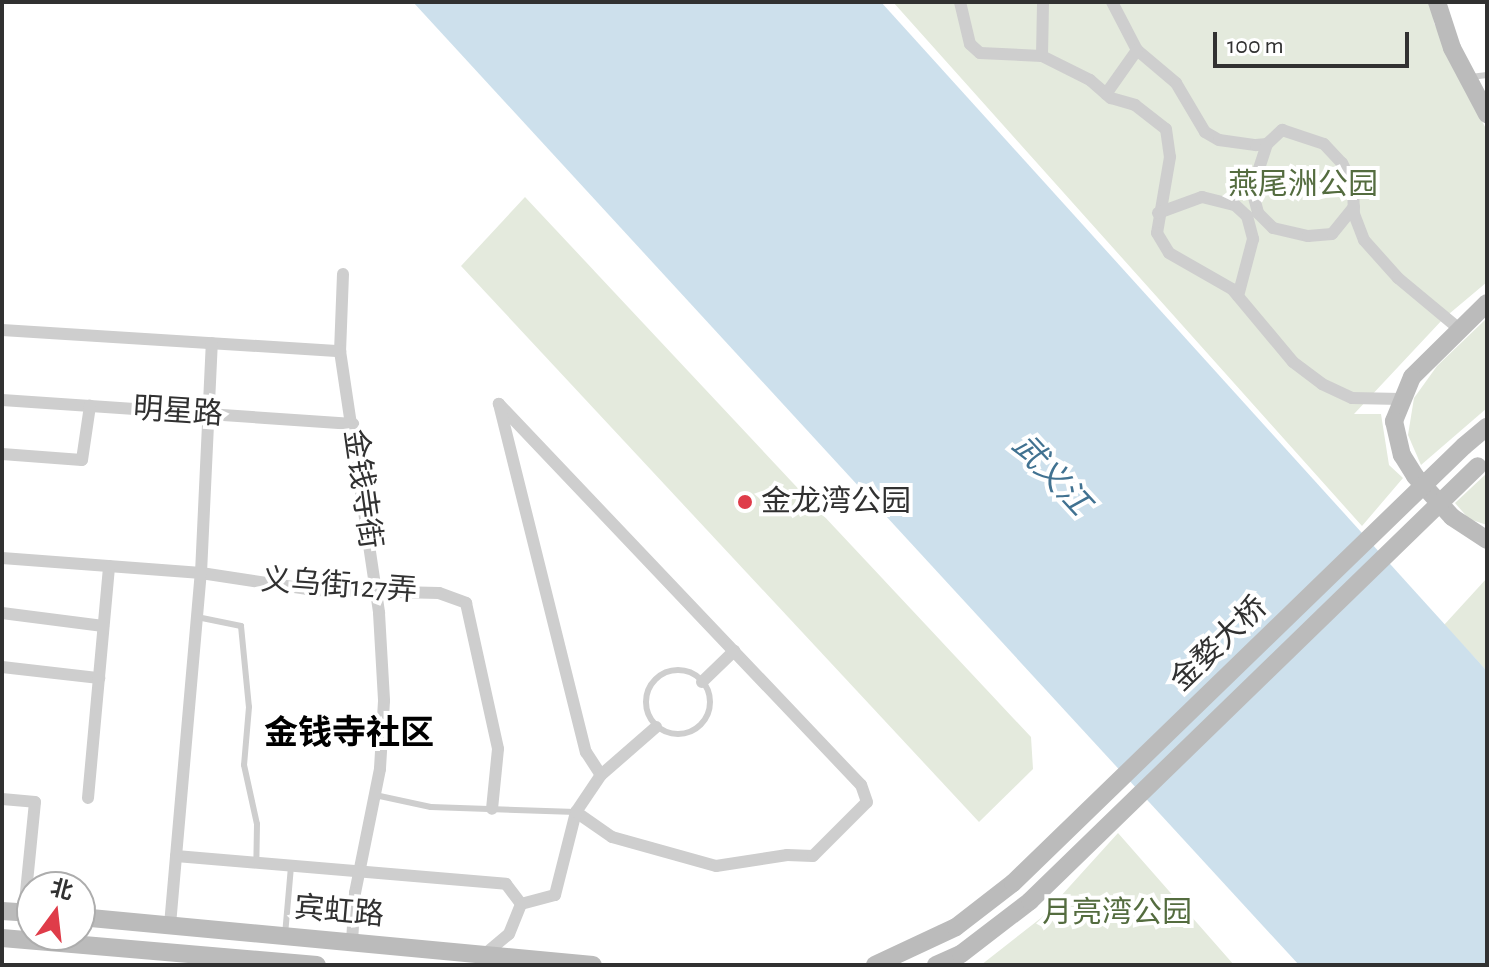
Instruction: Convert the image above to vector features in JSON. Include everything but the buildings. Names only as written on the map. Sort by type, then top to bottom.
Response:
[{"type":"main road","points":[[1437,2],[1452,48],[1487,114]]},
{"type":"main road","points":[[1487,303],[1458,328],[1412,377],[1394,421],[1402,455],[1415,476],[1452,517],[1487,540]]},
{"type":"main road","name":"金婺大桥","points":[[875,965],[956,927],[1013,883],[1487,427]]},
{"type":"main road","name":"金婺大桥","points":[[936,965],[961,954],[1030,901],[1482,462]]},
{"type":"main road","name":"宾虹路","points":[[96,918],[352,942],[486,959],[593,965]]},
{"type":"main road","name":"宾虹路","points":[[2,938],[198,960],[317,965]]},
{"type":"street","points":[[960,2],[970,44],[980,53],[1042,56],[1106,94],[1135,105],[1166,129],[1170,157],[1157,233],[1169,253],[1238,296],[1293,362],[1322,384],[1352,398],[1401,399]]},
{"type":"street","points":[[1042,56],[1043,2]]},
{"type":"street","points":[[1112,2],[1137,50],[1176,83],[1205,132],[1219,140],[1267,144]]},
{"type":"street","points":[[1106,94],[1137,50]]},
{"type":"street","points":[[1354,207],[1332,234],[1273,228],[1258,213],[1252,190],[1267,144],[1282,130],[1324,144],[1342,163],[1353,186],[1354,207],[1364,240],[1381,260],[1458,328]]},
{"type":"street","points":[[1158,213],[1202,197],[1235,205],[1247,216],[1253,239],[1238,296]]},
{"type":"street","name":"金钱寺街","points":[[343,274],[340,351],[376,588],[384,701],[375,795],[359,873],[352,942]]},
{"type":"street","points":[[2,330],[340,351]]},
{"type":"street","points":[[170,925],[201,573],[212,343]]},
{"type":"street","name":"明星路","points":[[2,400],[353,424]]},
{"type":"street","points":[[576,812],[612,837],[716,866],[787,855],[813,856],[867,802],[861,785],[499,404],[586,752],[601,775]]},
{"type":"street","points":[[2,454],[82,460],[90,406]]},
{"type":"street","name":"义乌街127弄","points":[[2,558],[201,573],[313,590],[376,588],[439,593],[466,603],[498,749],[492,809]]},
{"type":"street","points":[[88,798],[109,566]]},
{"type":"street","points":[[2,613],[103,626]]},
{"type":"street","points":[[702,682],[734,651]]},
{"type":"street","points":[[2,667],[99,678]]},
{"type":"street","points":[[521,904],[555,895],[576,812],[601,775],[656,727]]},
{"type":"street","points":[[2,799],[35,802],[31,871]]},
{"type":"street","points":[[176,856],[506,884],[521,904]]},
{"type":"street","points":[[486,959],[509,934],[521,904]]},
{"type":"lane","points":[[1471,77],[1487,75]]},
{"type":"lane","points":[[197,617],[241,626],[249,707],[244,765],[257,824],[256,863]]},
{"type":"lane","points":[[686,670],[702,682],[710,711],[704,722],[683,735],[656,727],[645,703],[659,674],[686,670]]},
{"type":"lane","points":[[375,795],[431,807],[576,812]]},
{"type":"lane","points":[[285,936],[291,866]]},
{"type":"green space","name":"燕尾洲公园","points":[[893,2],[1432,2],[1434,23],[1487,131],[1487,282],[1443,319],[1354,414],[1381,414],[1389,465],[1403,478],[1362,526]]},
{"type":"green space","name":"金龙湾公园","points":[[525,197],[1031,737],[1033,769],[979,822],[461,266]]},
{"type":"green space","points":[[1487,318],[1487,408],[1421,465],[1408,435],[1414,398],[1437,366]]},
{"type":"green space","points":[[1487,473],[1487,525],[1469,519],[1455,503]]},
{"type":"green space","points":[[1487,578],[1487,671],[1444,625]]},
{"type":"green space","name":"月亮湾公园","points":[[1118,833],[1234,965],[981,965],[1041,918]]},
{"type":"water","name":"武义江","points":[[413,2],[881,2],[1487,671],[1487,965],[1299,965]]},
{"type":"place","name":"金龙湾公园","points":[[745,502]]},
{"type":"district","name":"金钱寺社区","points":[[349,735]]}]
